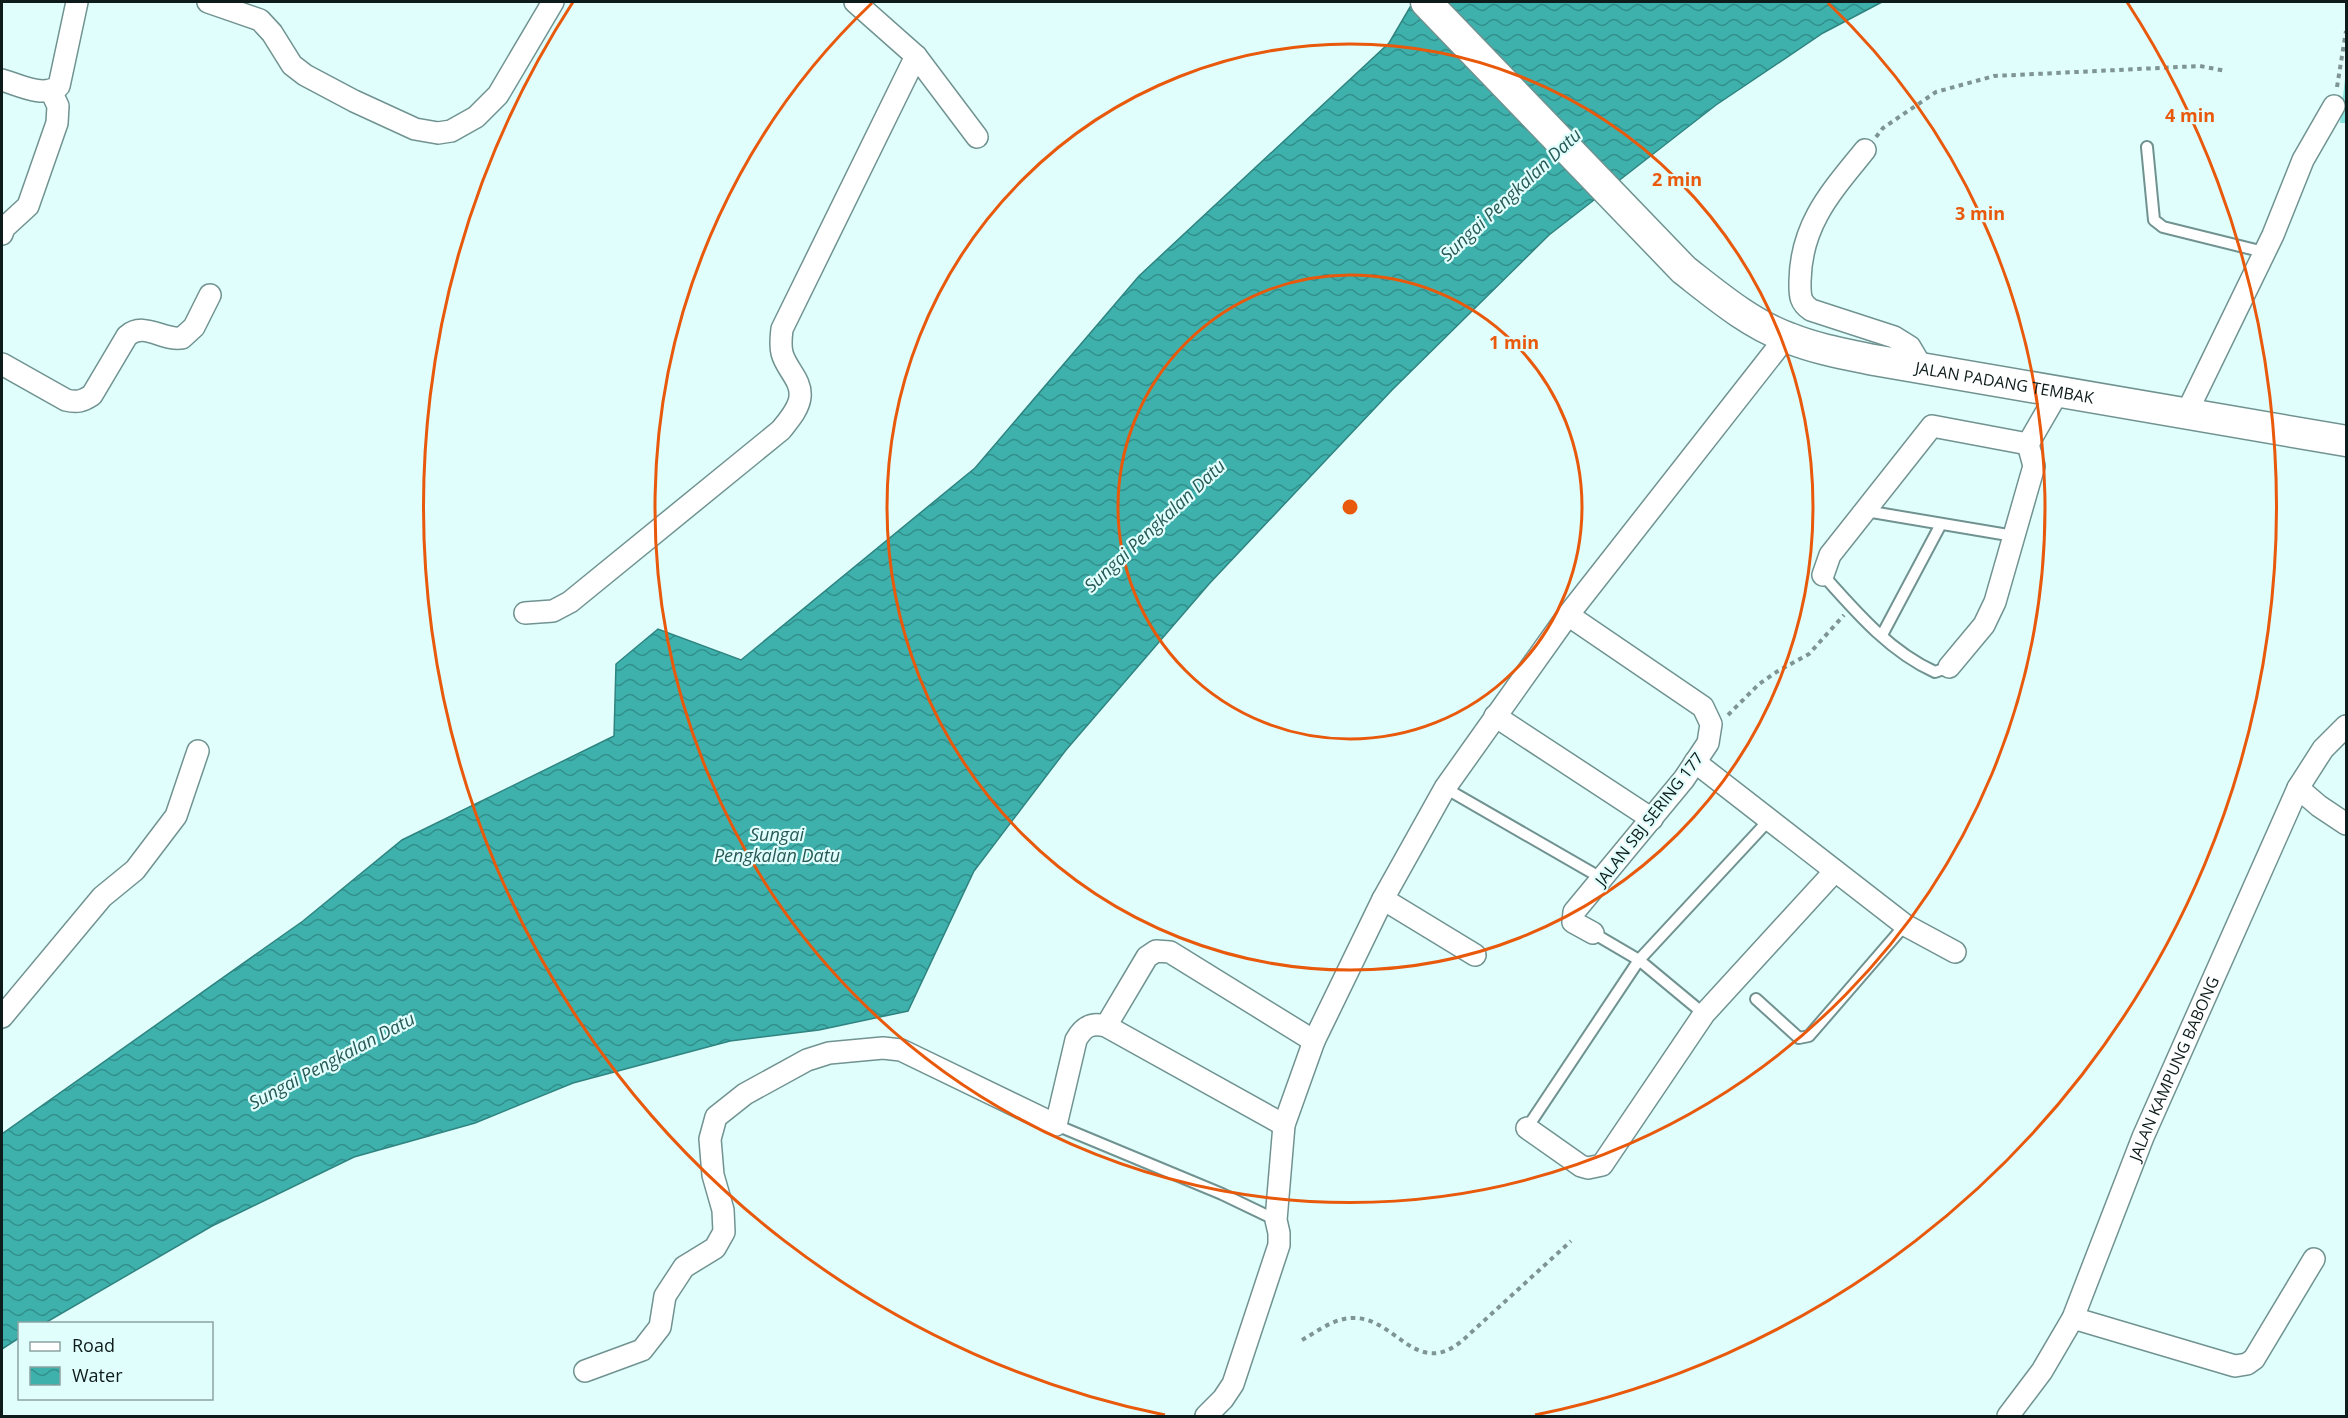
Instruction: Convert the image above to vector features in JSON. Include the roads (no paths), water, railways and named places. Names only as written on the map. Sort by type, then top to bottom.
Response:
[{"type":"main road","name":"JALAN PADANG TEMBAK","points":[[1426,2],[1684,270],[1728,304],[1786,338],[1818,348],[1923,369],[2345,443]]},
{"type":"street","points":[[2,80],[41,91],[51,91],[61,81],[77,2]]},
{"type":"street","points":[[208,2],[260,20],[272,33],[292,65],[305,75],[415,129],[438,133],[451,131],[476,117],[498,95],[553,2]]},
{"type":"street","points":[[855,2],[916,56],[977,137]]},
{"type":"street","points":[[525,613],[554,611],[570,602],[781,430],[792,415],[800,398],[798,383],[782,355],[780,345],[782,329],[916,56]]},
{"type":"street","points":[[2,234],[4,228],[28,206],[57,123],[58,106],[51,91]]},
{"type":"street","points":[[2186,414],[2273,235],[2303,160],[2334,106]]},
{"type":"street","points":[[1865,150],[1824,201],[1808,233],[1800,259],[1800,298],[1811,310],[1894,338],[1910,347],[1923,369]]},
{"type":"street","points":[[2,364],[66,400],[76,402],[84,400],[92,395],[127,336],[143,329],[169,338],[182,338],[194,327],[210,295]]},
{"type":"street","points":[[1206,1416],[1233,1384],[1279,1245],[1276,1220],[1284,1125],[1314,1041],[1383,899],[1445,788],[1495,716],[1568,615],[1786,338]]},
{"type":"street","points":[[1949,667],[1984,625],[1995,602],[2034,466],[2028,444],[2058,392]]},
{"type":"street","points":[[1822,575],[1830,555],[1932,426],[2028,444]]},
{"type":"street","name":"JALAN SBJ SERING 177","points":[[1568,615],[1703,707],[1711,724],[1708,743],[1695,762],[1572,917],[1573,922],[1593,933]]},
{"type":"street","points":[[1495,716],[1652,819]]},
{"type":"street","name":"JALAN KAMPUNG BABONG","points":[[2008,1416],[2042,1371],[2073,1318],[2143,1137],[2298,788],[2323,749],[2346,726]]},
{"type":"street","points":[[2,1017],[102,897],[135,870],[176,816],[198,751]]},
{"type":"street","points":[[1695,762],[1905,925],[1955,952]]},
{"type":"street","points":[[2298,788],[2346,824]]},
{"type":"street","points":[[1527,1128],[1581,1166],[1588,1168],[1602,1165],[1704,1014],[1835,871]]},
{"type":"street","points":[[1383,899],[1475,955]]},
{"type":"street","points":[[1106,1026],[1147,957],[1156,951],[1170,952],[1314,1041]]},
{"type":"street","points":[[585,1371],[642,1350],[660,1327],[665,1296],[684,1267],[715,1248],[724,1232],[723,1210],[712,1175],[710,1139],[716,1118],[745,1094],[807,1060],[829,1053],[883,1048],[901,1050],[1056,1125],[1076,1040],[1080,1031],[1097,1024],[1106,1026],[1284,1125]]},
{"type":"street","points":[[2073,1318],[2235,1366],[2247,1364],[2254,1359],[2314,1259]]},
{"type":"lane","points":[[2147,147],[2154,220],[2163,227],[2264,252]]},
{"type":"lane","points":[[1866,511],[2014,536]]},
{"type":"lane","points":[[1882,635],[1941,524]]},
{"type":"lane","points":[[1822,575],[1851,607],[1918,664],[1935,672],[1949,667]]},
{"type":"lane","points":[[1445,788],[1603,879]]},
{"type":"lane","points":[[1527,1128],[1639,960],[1769,820]]},
{"type":"lane","points":[[1756,999],[1799,1038],[1809,1036],[1905,925]]},
{"type":"lane","points":[[1593,933],[1639,960],[1704,1014]]},
{"type":"lane","points":[[1056,1125],[1222,1194],[1276,1220]]},
{"type":"water","name":"Sungai Pengkalan Datu","points":[[1413,2],[1882,2],[1823,33],[1716,105],[1549,235],[1392,390],[1209,584],[1066,750],[974,871],[908,1011],[819,1030],[730,1041],[573,1083],[475,1123],[354,1157],[212,1226],[47,1322],[18,1322],[18,1339],[2,1349],[2,1134],[303,921],[402,840],[614,736],[616,664],[658,629],[741,660],[975,468],[1139,276],[1389,43]]}]
